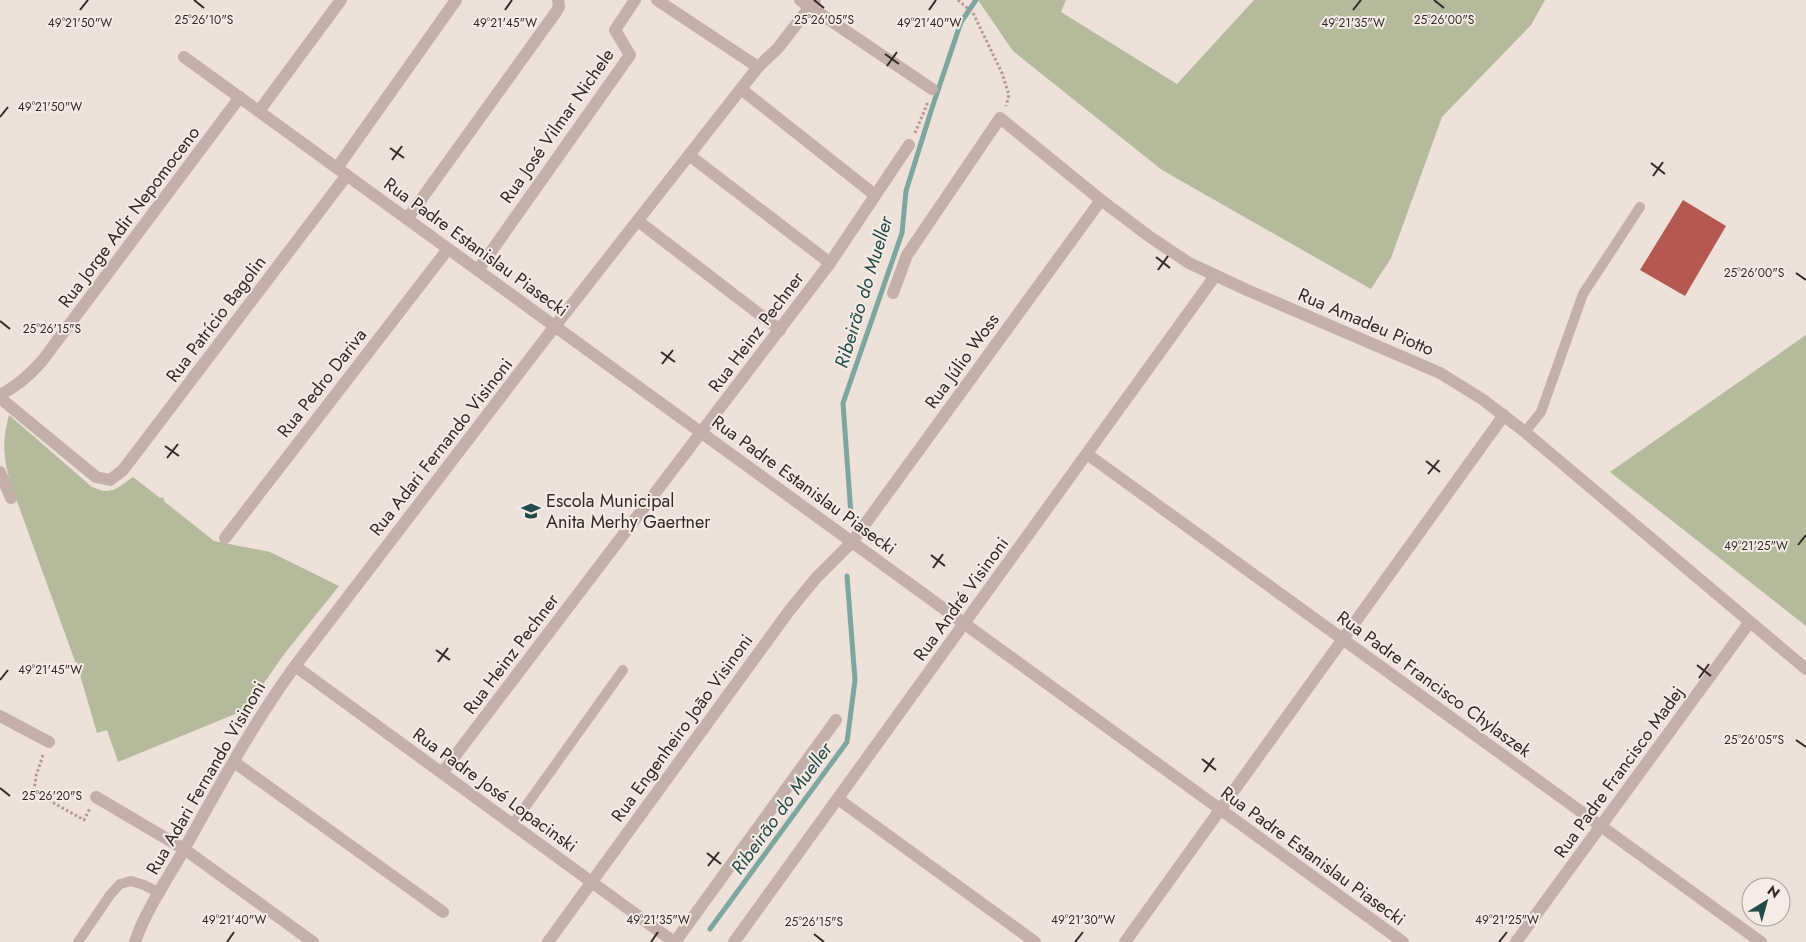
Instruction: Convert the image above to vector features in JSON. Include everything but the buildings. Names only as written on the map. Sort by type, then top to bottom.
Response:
[{"type":"street","points":[[259,111],[341,0]]},
{"type":"street","name":"Rua Patrício Bagolin","points":[[0,397],[96,477],[110,480],[123,470],[342,172],[456,0]]},
{"type":"street","points":[[407,219],[556,12],[559,7],[558,0]]},
{"type":"street","name":"Rua José Vilmar Nichele","points":[[478,270],[630,55],[615,30],[635,0]]},
{"type":"street","points":[[657,0],[758,66]]},
{"type":"street","points":[[808,2],[932,89]]},
{"type":"street","name":"Rua Adari Fernando Visinoni","points":[[135,942],[184,848],[269,702],[555,326],[758,66],[778,48],[808,2]]},
{"type":"street","name":"Rua Padre Estanislau Piasecki","points":[[184,57],[1402,942]]},
{"type":"street","points":[[741,89],[875,195]]},
{"type":"street","name":"Rua Jorge Adir Nepomoceno","points":[[0,397],[29,376],[42,361],[240,97]]},
{"type":"street","points":[[893,293],[907,255],[1000,118]]},
{"type":"street","name":"Rua Amadeu Piotto","points":[[1000,118],[1101,200],[1169,251],[1216,276],[1440,372],[1459,383],[1525,432],[1806,669]]},
{"type":"street","name":"Rua Heinz Pechner","points":[[442,773],[830,263],[909,145]]},
{"type":"street","points":[[689,156],[830,263]]},
{"type":"street","name":"Rua Júlio Woss","points":[[852,542],[1101,200]]},
{"type":"street","points":[[638,221],[780,330]]},
{"type":"street","name":"Rua Pedro Dariva","points":[[225,538],[448,249]]},
{"type":"street","name":"Rua André Visinoni","points":[[734,942],[1216,276]]},
{"type":"street","points":[[1125,942],[1504,415]]},
{"type":"street","name":"Rua Padre Francisco Chylaszek","points":[[1087,454],[1761,942]]},
{"type":"street","points":[[0,472],[11,498]]},
{"type":"street","name":"Rua Engenheiro João Visinoni","points":[[548,942],[794,604],[816,578],[852,542]]},
{"type":"street","name":"Rua Padre Francisco Madej","points":[[1516,942],[1750,623]]},
{"type":"street","name":"Rua Padre José Lopacinski","points":[[295,666],[675,942]]},
{"type":"street","points":[[0,716],[49,742]]},
{"type":"street","points":[[675,942],[836,720]]},
{"type":"street","points":[[234,762],[443,912]]},
{"type":"street","points":[[96,797],[184,848],[312,942]]},
{"type":"street","points":[[838,799],[1035,942]]},
{"type":"lane","points":[[1525,432],[1541,412],[1583,294],[1640,207]]},
{"type":"lane","points":[[513,824],[623,670]]},
{"type":"lane","points":[[78,942],[110,895],[120,884],[131,881],[160,893]]},
{"type":"path","points":[[958,0],[973,13],[1002,73],[1007,88],[1008,101],[1000,118]]},
{"type":"path","points":[[909,145],[924,114],[932,89]]},
{"type":"path","points":[[49,742],[40,764],[34,792],[84,820]]},
{"type":"green space","points":[[978,0],[1066,0],[1061,12],[1177,84],[1254,0],[1545,0],[1531,25],[1442,117],[1391,258],[1371,289],[1162,170],[1013,51]]},
{"type":"green space","points":[[1806,335],[1806,626],[1610,472]]},
{"type":"green space","points":[[9,415],[92,487],[110,491],[133,477],[160,498],[163,497],[165,502],[214,541],[270,552],[339,586],[285,653],[245,710],[118,762],[107,730],[97,733],[80,675],[10,482],[4,448]]},
{"type":"waterway","name":"Ribeirão do Mueller","points":[[851,515],[843,403],[902,233],[906,191],[932,108],[961,22],[976,0]]},
{"type":"waterway","name":"Ribeirão do Mueller","points":[[710,929],[847,742],[855,680],[847,576]]},
{"type":"place","name":"Escola Municipal Anita Merhy Gaertner","points":[[531,511]]}]
